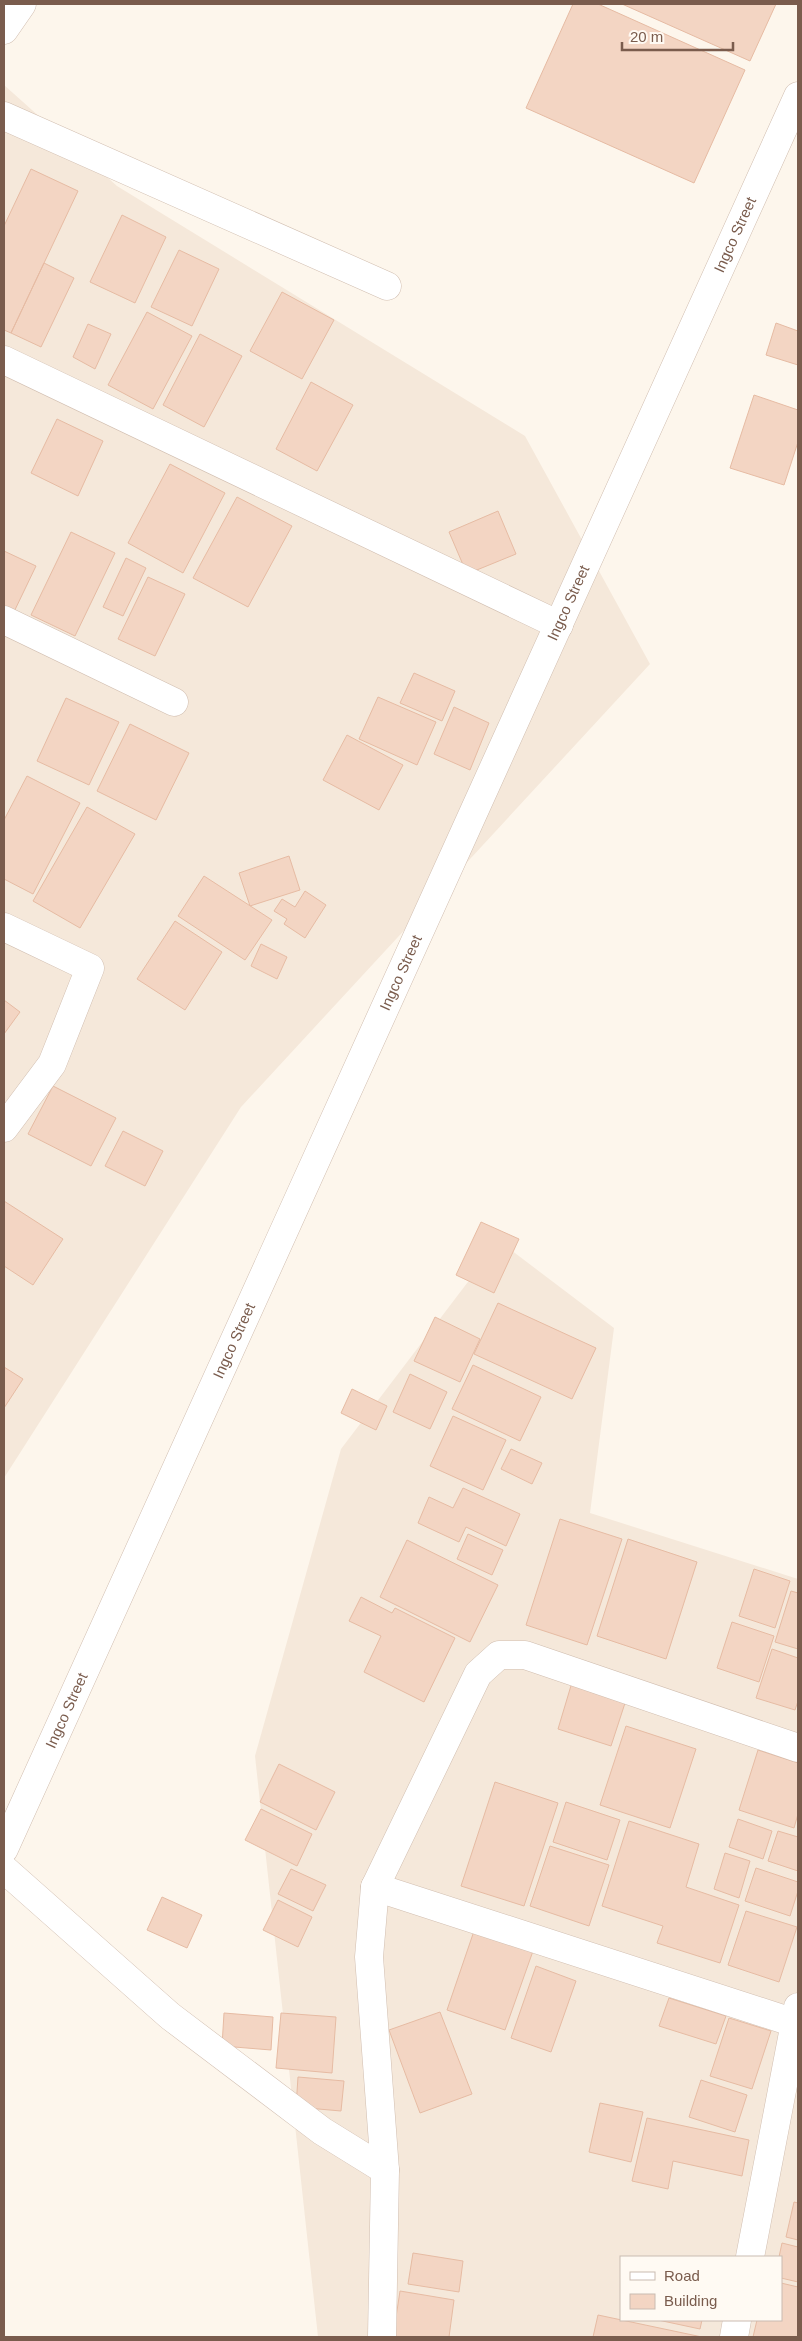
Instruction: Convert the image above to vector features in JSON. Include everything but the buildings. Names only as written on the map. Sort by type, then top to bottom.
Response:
[{"type":"street","points":[[4,30],[22,4]]},
{"type":"street","name":"Ingco Street","points":[[4,1849],[798,96]]},
{"type":"street","points":[[4,116],[388,286]]},
{"type":"street","points":[[4,360],[559,625]]},
{"type":"street","points":[[4,620],[174,702]]},
{"type":"street","points":[[4,928],[90,968],[52,1064],[4,1128]]},
{"type":"street","points":[[382,2337],[385,2170],[369,1957],[375,1887],[478,1674],[499,1655],[525,1655],[798,1748]]},
{"type":"street","points":[[4,1869],[170,2016],[322,2132],[385,2170]]},
{"type":"street","points":[[375,1887],[797,2015],[750,2256]]},
{"type":"street","points":[[734,2337],[737,2321]]},
{"type":"shaded area","points":[[4,85],[117,186],[525,436],[650,664],[241,1107],[4,1478]]},
{"type":"shaded area","points":[[499,1241],[614,1328],[590,1513],[798,1579],[798,2337],[318,2337],[255,1756],[341,1449]]}]
